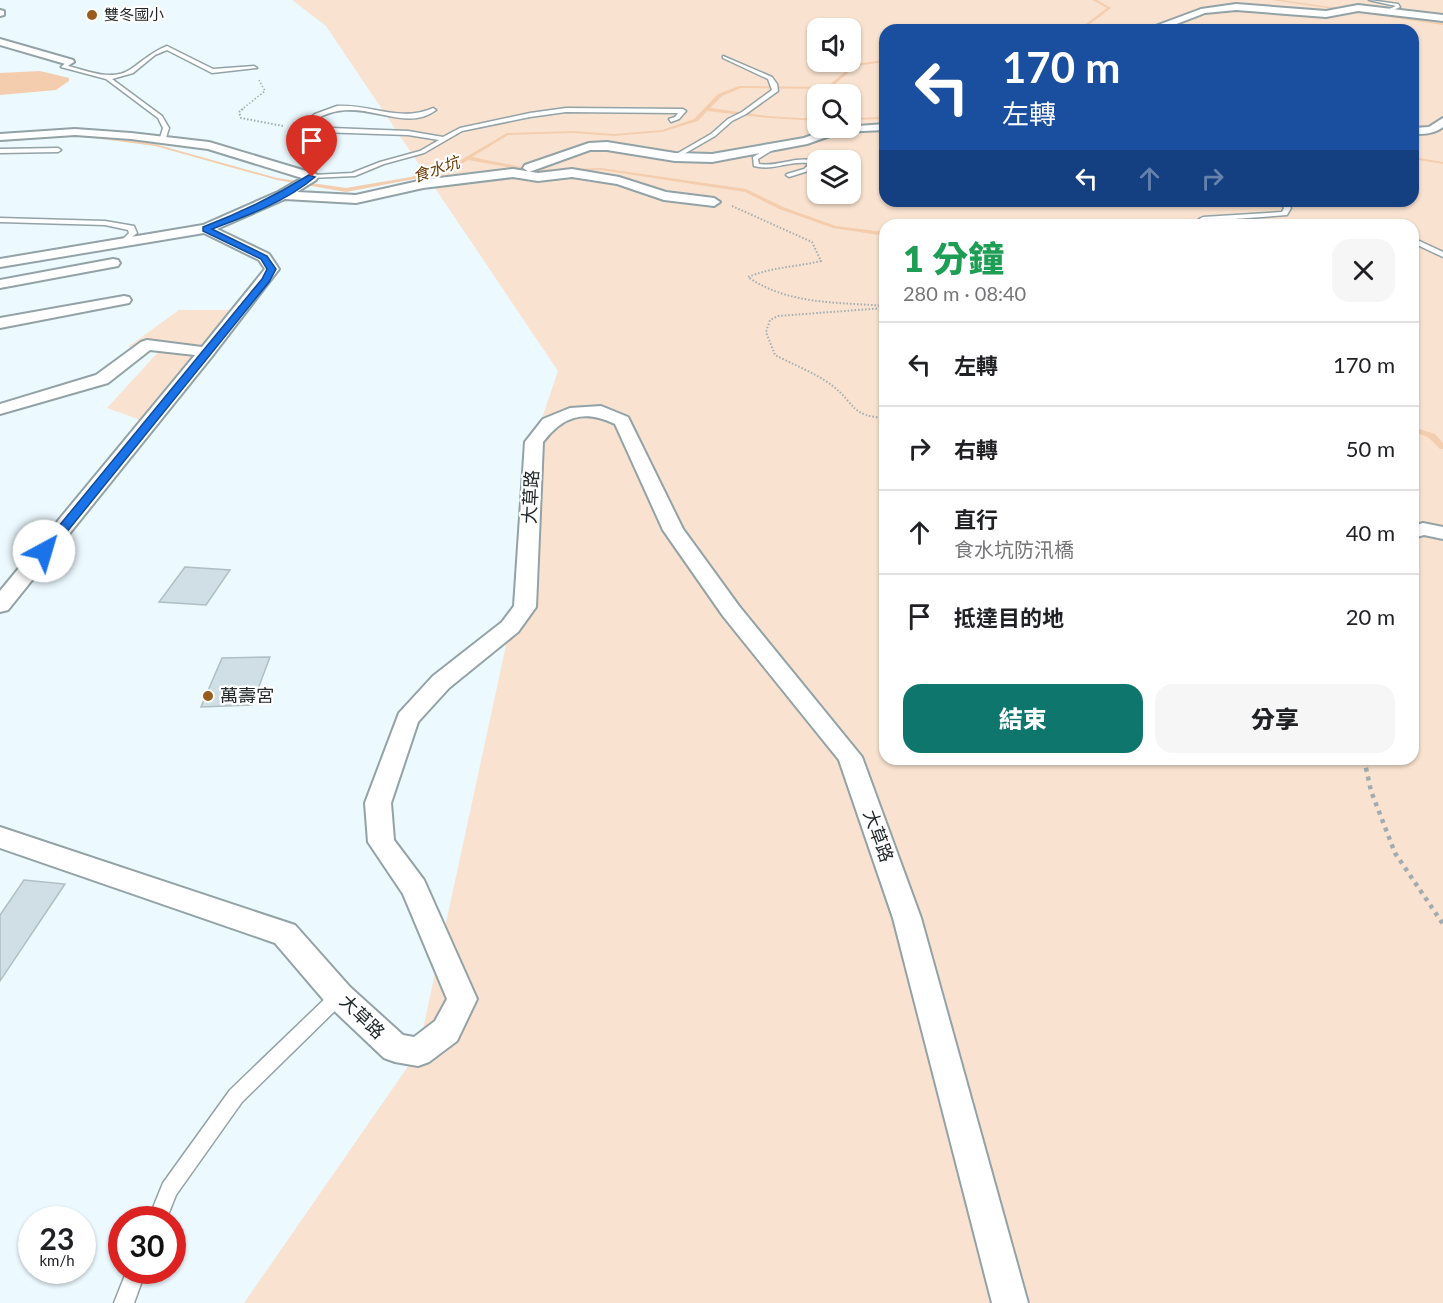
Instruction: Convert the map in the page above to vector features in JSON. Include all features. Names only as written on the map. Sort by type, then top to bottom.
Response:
[{"type":"street","points":[[1340,3],[1356,8],[1443,18]]},
{"type":"street","points":[[1167,24],[1204,11],[1225,8],[1252,7],[1307,14],[1344,12],[1356,8]]},
{"type":"street","points":[[0,42],[69,62]]},
{"type":"street","points":[[1419,131],[1437,128],[1443,121]]},
{"type":"street","points":[[283,195],[356,199],[423,184],[519,171],[589,147],[617,147],[675,157],[712,158],[807,141],[826,132],[841,129],[879,127]]},
{"type":"street","points":[[0,137],[75,132],[131,136],[209,146],[312,177]]},
{"type":"street","points":[[519,171],[538,177],[588,174],[619,181],[664,196],[714,202]]},
{"type":"street","points":[[0,263],[206,229],[283,195],[312,177]]},
{"type":"street","points":[[0,605],[266,280],[272,269],[264,257],[206,229]]},
{"type":"street","points":[[0,284],[113,263]]},
{"type":"street","points":[[0,323],[124,300]]},
{"type":"street","points":[[0,409],[102,378],[147,345],[207,352]]},
{"type":"street","name":"大草路","points":[[0,837],[285,934],[339,996],[395,1048],[418,1052],[446,1031],[462,999],[414,888],[381,842],[378,803],[407,719],[441,682],[510,627],[525,607],[534,442],[549,423],[570,413],[601,411],[622,420],[673,530],[731,611],[850,757],[908,918],[1010,1303]]},
{"type":"street","points":[[1419,530],[1443,533]]},
{"type":"lane","points":[[1371,0],[1398,4],[1398,7],[1389,11]]},
{"type":"lane","points":[[108,78],[131,72],[153,54],[167,48],[212,71],[254,68]]},
{"type":"lane","points":[[675,157],[713,135],[774,88],[770,78],[725,57]]},
{"type":"lane","points":[[69,62],[64,67],[108,78],[160,117],[166,128],[162,141]]},
{"type":"lane","points":[[301,128],[318,115],[339,107],[381,114],[423,116],[433,110]]},
{"type":"lane","points":[[312,177],[353,175],[382,163],[422,152],[460,130],[566,110],[682,111],[677,118],[671,120]]},
{"type":"lane","points":[[301,128],[328,131],[420,133],[444,138]]},
{"type":"lane","points":[[777,145],[755,158],[756,165],[774,167],[803,160],[809,161],[811,165],[806,170],[789,175]]},
{"type":"lane","points":[[0,152],[58,150]]},
{"type":"lane","points":[[1203,219],[1285,214],[1287,207]]},
{"type":"lane","points":[[0,220],[105,223],[131,228],[133,233],[124,242]]},
{"type":"lane","points":[[1419,243],[1443,255]]},
{"type":"lane","points":[[162,1206],[169,1189],[236,1096],[339,996]]},
{"type":"lane","points":[[124,1303],[131,1284]]},
{"type":"path","points":[[254,68],[265,91],[239,112],[242,118],[301,128]]},
{"type":"path","points":[[714,202],[730,205],[812,242],[821,261],[796,267],[766,269],[748,277],[756,285],[799,298],[879,306]]},
{"type":"path","points":[[879,308],[778,316],[770,320],[766,332],[775,355],[834,387],[854,410],[879,418]]},
{"type":"path","points":[[1365,765],[1371,791],[1395,853],[1443,924]]},
{"type":"shaded area","points":[[292,0],[1443,0],[1443,1303],[244,1303],[418,1052],[510,627],[534,442],[558,371],[326,26]]},
{"type":"shaded area","points":[[40,71],[69,78],[69,81],[56,90],[0,95],[0,73]]},
{"type":"shaded area","points":[[179,310],[235,310],[149,423],[107,408],[161,349],[128,347]]},
{"type":"building","points":[[185,567],[230,570],[206,605],[159,602]]},
{"type":"building","points":[[270,657],[252,705],[201,707],[222,658]]},
{"type":"building","points":[[24,880],[65,884],[0,981],[0,915]]},
{"type":"waterway","name":"食水坑","points":[[1088,24],[1109,8],[1094,0]]},
{"type":"waterway","name":"食水坑","points":[[1274,0],[1443,24]]},
{"type":"waterway","name":"食水坑","points":[[706,109],[720,95],[740,87],[828,88],[855,65],[879,62]]},
{"type":"waterway","name":"食水坑","points":[[0,141],[79,135],[155,145],[277,179],[346,190],[412,178],[456,165],[507,134],[573,132],[614,135],[662,131],[696,120],[706,109]]},
{"type":"waterway","points":[[706,109],[807,119]]},
{"type":"waterway","points":[[861,119],[879,118]]},
{"type":"waterway","points":[[468,158],[536,171],[601,169],[746,191],[781,208],[835,227],[879,233]]},
{"type":"waterway","points":[[1419,159],[1443,163]]},
{"type":"waterway","points":[[1419,431],[1432,436],[1443,447]]},
{"type":"place","name":"雙冬國小","points":[[92,15]]},
{"type":"place","name":"萬壽宮","points":[[208,696]]},
{"type":"route","points":[[44,551],[266,280],[272,269],[264,257],[206,229],[283,195],[312,177]]}]
